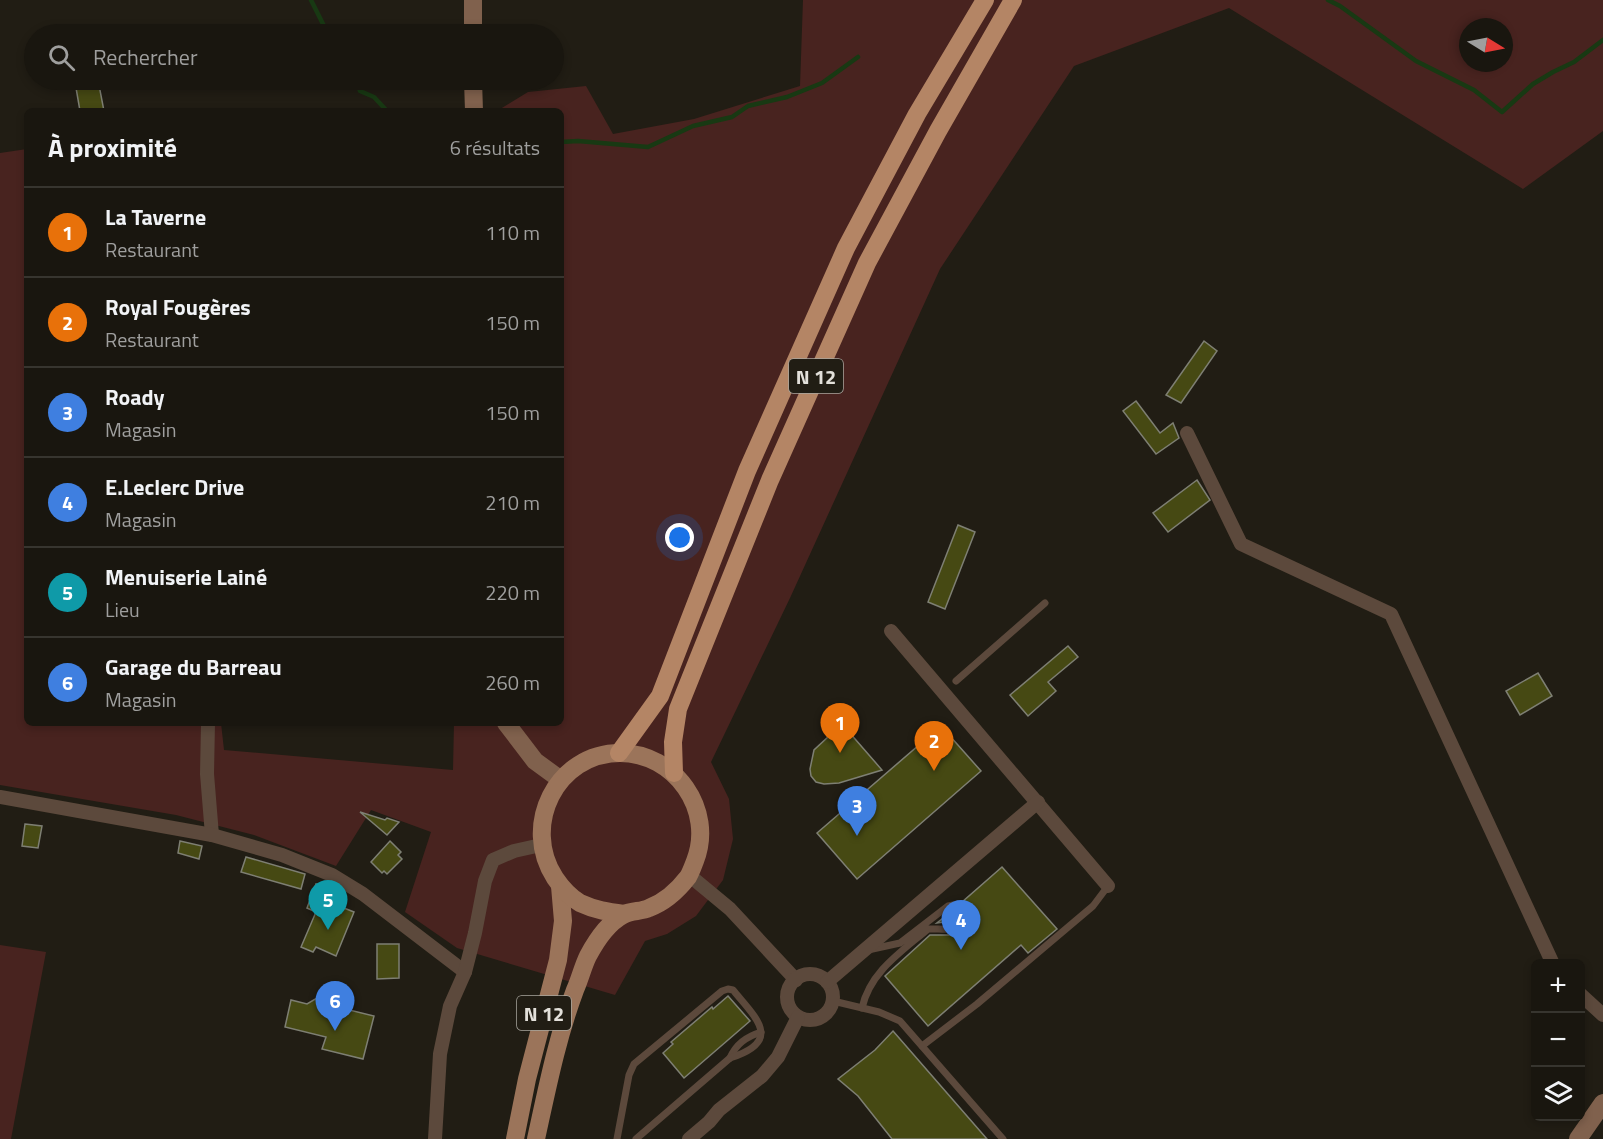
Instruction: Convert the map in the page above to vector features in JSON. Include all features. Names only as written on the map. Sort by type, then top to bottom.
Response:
[{"type":"highway","name":"N 12","points":[[619,753],[660,696],[747,471],[846,248],[917,114],[986,0]]},
{"type":"highway","name":"N 12","points":[[674,773],[673,742],[678,709],[775,469],[867,263],[938,131],[1013,0]]},
{"type":"main road","points":[[473,0],[473,24]]},
{"type":"main road","points":[[473,90],[474,108]]},
{"type":"main road","points":[[508,726],[535,761],[561,780]]},
{"type":"main road","points":[[619,753],[639,755],[657,762],[674,773],[691,795],[700,821],[699,849],[689,875],[672,895],[650,908],[624,914],[600,911],[578,902],[560,886],[548,867],[541,845],[541,821],[548,799],[561,780],[578,765],[597,756],[619,753]]},
{"type":"main road","name":"N 12","points":[[515,1139],[527,1079],[558,960],[562,921],[560,886]]},
{"type":"main road","name":"N 12","points":[[536,1139],[565,1018],[588,956],[609,925],[624,914]]},
{"type":"main road","points":[[1578,1139],[1603,1103]]},
{"type":"street","points":[[1187,433],[1241,544],[1391,614],[1551,959]]},
{"type":"street","points":[[891,631],[1108,886]]},
{"type":"street","points":[[208,726],[207,774],[212,836]]},
{"type":"street","points":[[0,797],[212,836],[282,855],[332,875],[363,894],[465,972]]},
{"type":"street","points":[[827,982],[1038,802]]},
{"type":"street","points":[[435,1139],[450,1006],[465,972],[475,933],[484,881],[493,860],[514,851],[541,845]]},
{"type":"street","points":[[689,875],[730,909],[796,980]]},
{"type":"street","points":[[815,975],[827,982],[831,987],[833,1001],[822,1017],[810,1020],[798,1017],[792,1012],[787,999],[788,992],[796,980],[802,976],[815,975]]},
{"type":"street","points":[[1585,998],[1603,1015]]},
{"type":"street","points":[[689,1139],[719,1110],[767,1070],[778,1057],[798,1017]]},
{"type":"lane","points":[[956,681],[1045,603]]},
{"type":"lane","points":[[922,1046],[977,1004],[1093,906],[1108,886]]},
{"type":"lane","points":[[862,951],[900,943],[948,906],[953,905],[962,910],[964,917],[960,924],[951,930],[928,929],[886,964],[876,976],[862,1008]]},
{"type":"lane","points":[[617,1139],[629,1075],[634,1064],[722,991],[728,988],[733,990],[760,1024],[759,1042],[745,1053],[730,1058],[636,1139]]},
{"type":"lane","points":[[833,1001],[879,1012],[900,1021],[1003,1139]]},
{"type":"lane","points":[[730,1058],[734,1048],[761,1032]]},
{"type":"shaded area","points":[[803,0],[1603,0],[1603,131],[1523,189],[1229,8],[1074,66],[940,269],[790,598],[711,762],[729,799],[733,839],[723,880],[696,916],[667,934],[645,941],[615,995],[457,948],[405,912],[431,832],[371,810],[336,866],[254,835],[176,815],[0,785],[0,153],[24,149],[24,726],[221,726],[224,750],[453,770],[454,726],[564,726],[564,108],[502,108],[528,92],[586,86],[613,134],[694,119],[800,86]]},
{"type":"shaded area","points":[[0,945],[46,952],[11,1139],[0,1139]]},
{"type":"building","points":[[76,90],[100,90],[103,108],[79,108]]},
{"type":"building","points":[[1204,341],[1217,351],[1181,403],[1166,395]]},
{"type":"building","points":[[1136,401],[1160,433],[1173,423],[1179,438],[1156,454],[1123,411]]},
{"type":"building","points":[[1197,480],[1210,500],[1168,532],[1153,513]]},
{"type":"building","points":[[958,525],[975,532],[945,609],[928,602]]},
{"type":"building","points":[[1068,646],[1078,657],[1048,682],[1056,691],[1028,716],[1010,695]]},
{"type":"building","points":[[1538,673],[1552,696],[1520,715],[1506,691]]},
{"type":"building","points":[[842,724],[882,770],[839,783],[816,782],[811,776],[810,769],[814,750]]},
{"type":"building","points":[[941,726],[981,771],[857,879],[817,833]]},
{"type":"building","points":[[360,812],[385,820],[387,818],[399,822],[387,835]]},
{"type":"building","points":[[25,824],[42,826],[38,848],[22,846]]},
{"type":"building","points":[[180,841],[202,846],[199,859],[178,853]]},
{"type":"building","points":[[390,841],[401,852],[398,855],[402,859],[387,874],[384,871],[382,873],[371,862]]},
{"type":"building","points":[[246,857],[305,874],[301,889],[241,872]]},
{"type":"building","points":[[1002,867],[1057,929],[1028,953],[1021,945],[928,1026],[885,976],[930,935],[949,935],[961,930],[970,917],[967,907],[961,903]]},
{"type":"building","points":[[316,884],[335,890],[331,903],[354,912],[336,956],[316,947],[313,952],[301,947],[316,912],[307,908]]},
{"type":"building","points":[[952,911],[958,916],[953,921],[937,923]]},
{"type":"building","points":[[377,944],[399,944],[399,978],[377,979]]},
{"type":"building","points":[[329,991],[344,994],[341,1008],[374,1016],[363,1059],[322,1049],[326,1037],[285,1027],[291,1000],[307,1004]]},
{"type":"building","points":[[728,996],[750,1021],[684,1078],[663,1053],[673,1044],[671,1042]]},
{"type":"building","points":[[893,1031],[987,1139],[892,1139],[858,1096],[838,1079],[875,1050]]},
{"type":"waterway","points":[[311,0],[323,24]]},
{"type":"waterway","points":[[1328,0],[1340,6],[1416,61],[1474,90],[1502,112],[1533,84],[1574,62],[1603,40]]},
{"type":"waterway","points":[[564,142],[648,147],[693,126],[732,117],[748,106],[787,97],[822,83],[858,57]]},
{"type":"waterway","points":[[360,90],[374,97],[384,108]]},
{"type":"place","name":"La Taverne","points":[[840,753]]},
{"type":"place","name":"Royal Fougères","points":[[934,771]]},
{"type":"place","name":"Roady","points":[[857,836]]},
{"type":"place","name":"Menuiserie Lainé","points":[[328,930]]},
{"type":"place","name":"E.Leclerc Drive","points":[[961,950]]},
{"type":"place","name":"Garage du Barreau","points":[[335,1031]]}]
